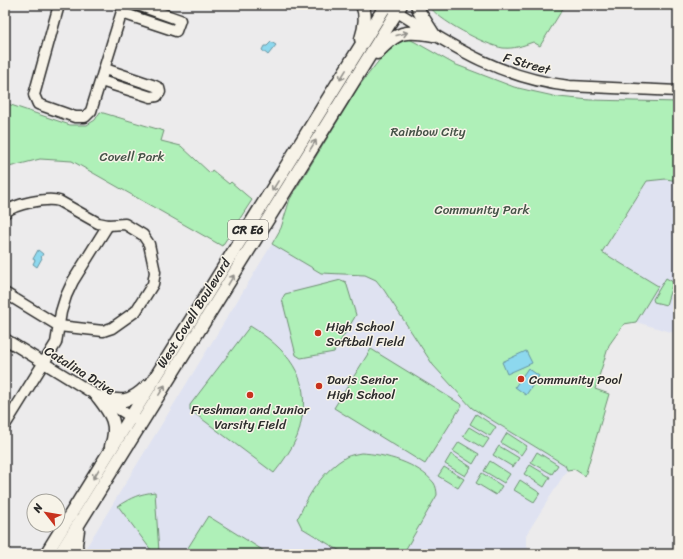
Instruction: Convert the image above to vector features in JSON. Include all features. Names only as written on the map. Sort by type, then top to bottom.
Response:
[{"type":"main road","points":[[353,58],[363,33],[365,22],[365,14],[362,5]]},
{"type":"main road","points":[[417,5],[420,13],[434,34]]},
{"type":"main road","name":"West Covell Boulevard","points":[[53,553],[81,521],[136,420],[160,372],[353,58],[391,6]]},
{"type":"main road","name":"West Covell Boulevard","points":[[53,553],[106,458],[136,420],[209,316],[362,67],[391,6]]},
{"type":"main road","points":[[362,67],[387,43],[399,34],[410,32],[434,34]]},
{"type":"main road","points":[[98,396],[117,401],[129,400],[141,391],[160,372]]},
{"type":"main road","points":[[98,396],[110,412],[114,422],[113,441],[106,458]]},
{"type":"main road","points":[[77,554],[76,535],[81,521]]},
{"type":"street","points":[[59,5],[34,95],[38,104],[75,117],[85,117],[91,112],[123,9],[176,32],[180,20],[138,5]]},
{"type":"street","name":"F Street","points":[[391,6],[434,34],[489,65],[538,82],[569,86],[678,91]]},
{"type":"street","points":[[101,81],[151,97],[157,96],[160,92],[159,88],[155,86],[105,69]]},
{"type":"street","points":[[5,213],[15,206],[51,199],[59,201],[98,224],[125,224],[143,235],[146,239],[149,244],[155,272],[153,284],[136,310],[108,330],[96,331],[59,326],[5,293]]},
{"type":"street","points":[[5,425],[56,343],[61,312],[74,281],[108,225]]},
{"type":"street","name":"Catalina Drive","points":[[5,339],[136,420]]},
{"type":"shaded area","points":[[666,179],[678,181],[678,334],[636,322],[657,286],[602,252],[647,181]]},
{"type":"shaded area","name":"Davis Senior High School","points":[[272,244],[321,273],[365,275],[376,280],[433,365],[472,408],[565,465],[567,470],[526,535],[528,549],[537,554],[86,554],[84,551]]},
{"type":"green space","points":[[429,5],[565,5],[540,46],[533,42],[518,47],[503,48],[495,46],[462,31],[433,11]]},
{"type":"green space","name":"Community Park","points":[[401,39],[409,39],[454,64],[514,87],[531,91],[558,97],[590,100],[678,102],[678,181],[666,179],[647,181],[602,252],[658,286],[636,322],[624,324],[609,345],[595,389],[609,394],[585,476],[574,469],[567,470],[565,465],[472,408],[433,365],[376,280],[365,275],[321,273],[272,244],[281,228],[290,199],[359,86],[392,44]]},
{"type":"green space","name":"Covell Park","points":[[5,103],[70,125],[87,125],[95,120],[100,112],[164,131],[161,141],[181,146],[210,173],[212,170],[229,184],[231,182],[252,200],[222,246],[72,161],[40,159],[5,168]]},
{"type":"green space","points":[[666,278],[673,282],[666,305],[654,302],[653,299]]},
{"type":"green space","name":"High School Softball Field","points":[[341,280],[346,282],[356,315],[334,352],[301,358],[296,355],[282,299],[285,294]]},
{"type":"green space","name":"Freshman and Junior Varsity Field","points":[[250,326],[275,344],[285,354],[293,365],[303,391],[303,406],[298,435],[287,456],[274,473],[190,410],[190,405]]},
{"type":"green space","points":[[371,349],[462,405],[425,464],[334,408]]},
{"type":"green space","points":[[476,414],[496,427],[490,436],[470,424]]},
{"type":"green space","points":[[469,427],[489,439],[483,448],[463,436]]},
{"type":"green space","points":[[507,433],[527,446],[521,455],[501,443]]},
{"type":"green space","points":[[459,442],[479,454],[473,464],[453,451]]},
{"type":"green space","points":[[499,446],[519,458],[513,467],[493,455]]},
{"type":"green space","points":[[537,452],[558,465],[552,474],[531,462]]},
{"type":"green space","points":[[361,453],[380,455],[410,465],[427,476],[434,483],[437,490],[437,495],[403,554],[345,554],[302,528],[297,518],[312,491],[324,475],[346,457]]},
{"type":"green space","points":[[451,454],[471,467],[465,476],[445,464]]},
{"type":"green space","points":[[490,461],[510,474],[504,483],[484,471]]},
{"type":"green space","points":[[530,465],[550,477],[544,487],[524,474]]},
{"type":"green space","points":[[444,467],[464,479],[458,488],[438,476]]},
{"type":"green space","points":[[482,473],[502,486],[496,495],[476,483]]},
{"type":"green space","points":[[520,480],[540,493],[534,502],[514,490]]},
{"type":"green space","points":[[155,492],[160,554],[154,554],[118,506],[136,496]]},
{"type":"green space","points":[[208,516],[269,554],[184,554]]},
{"type":"water","points":[[271,42],[276,45],[268,55],[262,50],[264,46],[267,46]]},
{"type":"water","points":[[38,250],[43,254],[37,267],[33,264],[35,260],[33,259]]},
{"type":"water","points":[[526,351],[532,363],[507,374],[502,362]]},
{"type":"water","points":[[528,368],[539,376],[526,395],[515,387]]},
{"type":"place","name":"High School Softball Field","points":[[318,333]]},
{"type":"place","name":"Community Pool","points":[[521,379]]},
{"type":"place","name":"Davis Senior High School","points":[[319,386]]},
{"type":"place","name":"Freshman and Junior Varsity Field","points":[[250,395]]},
{"type":"park label","name":"Rainbow City","points":[[428,131]]}]
